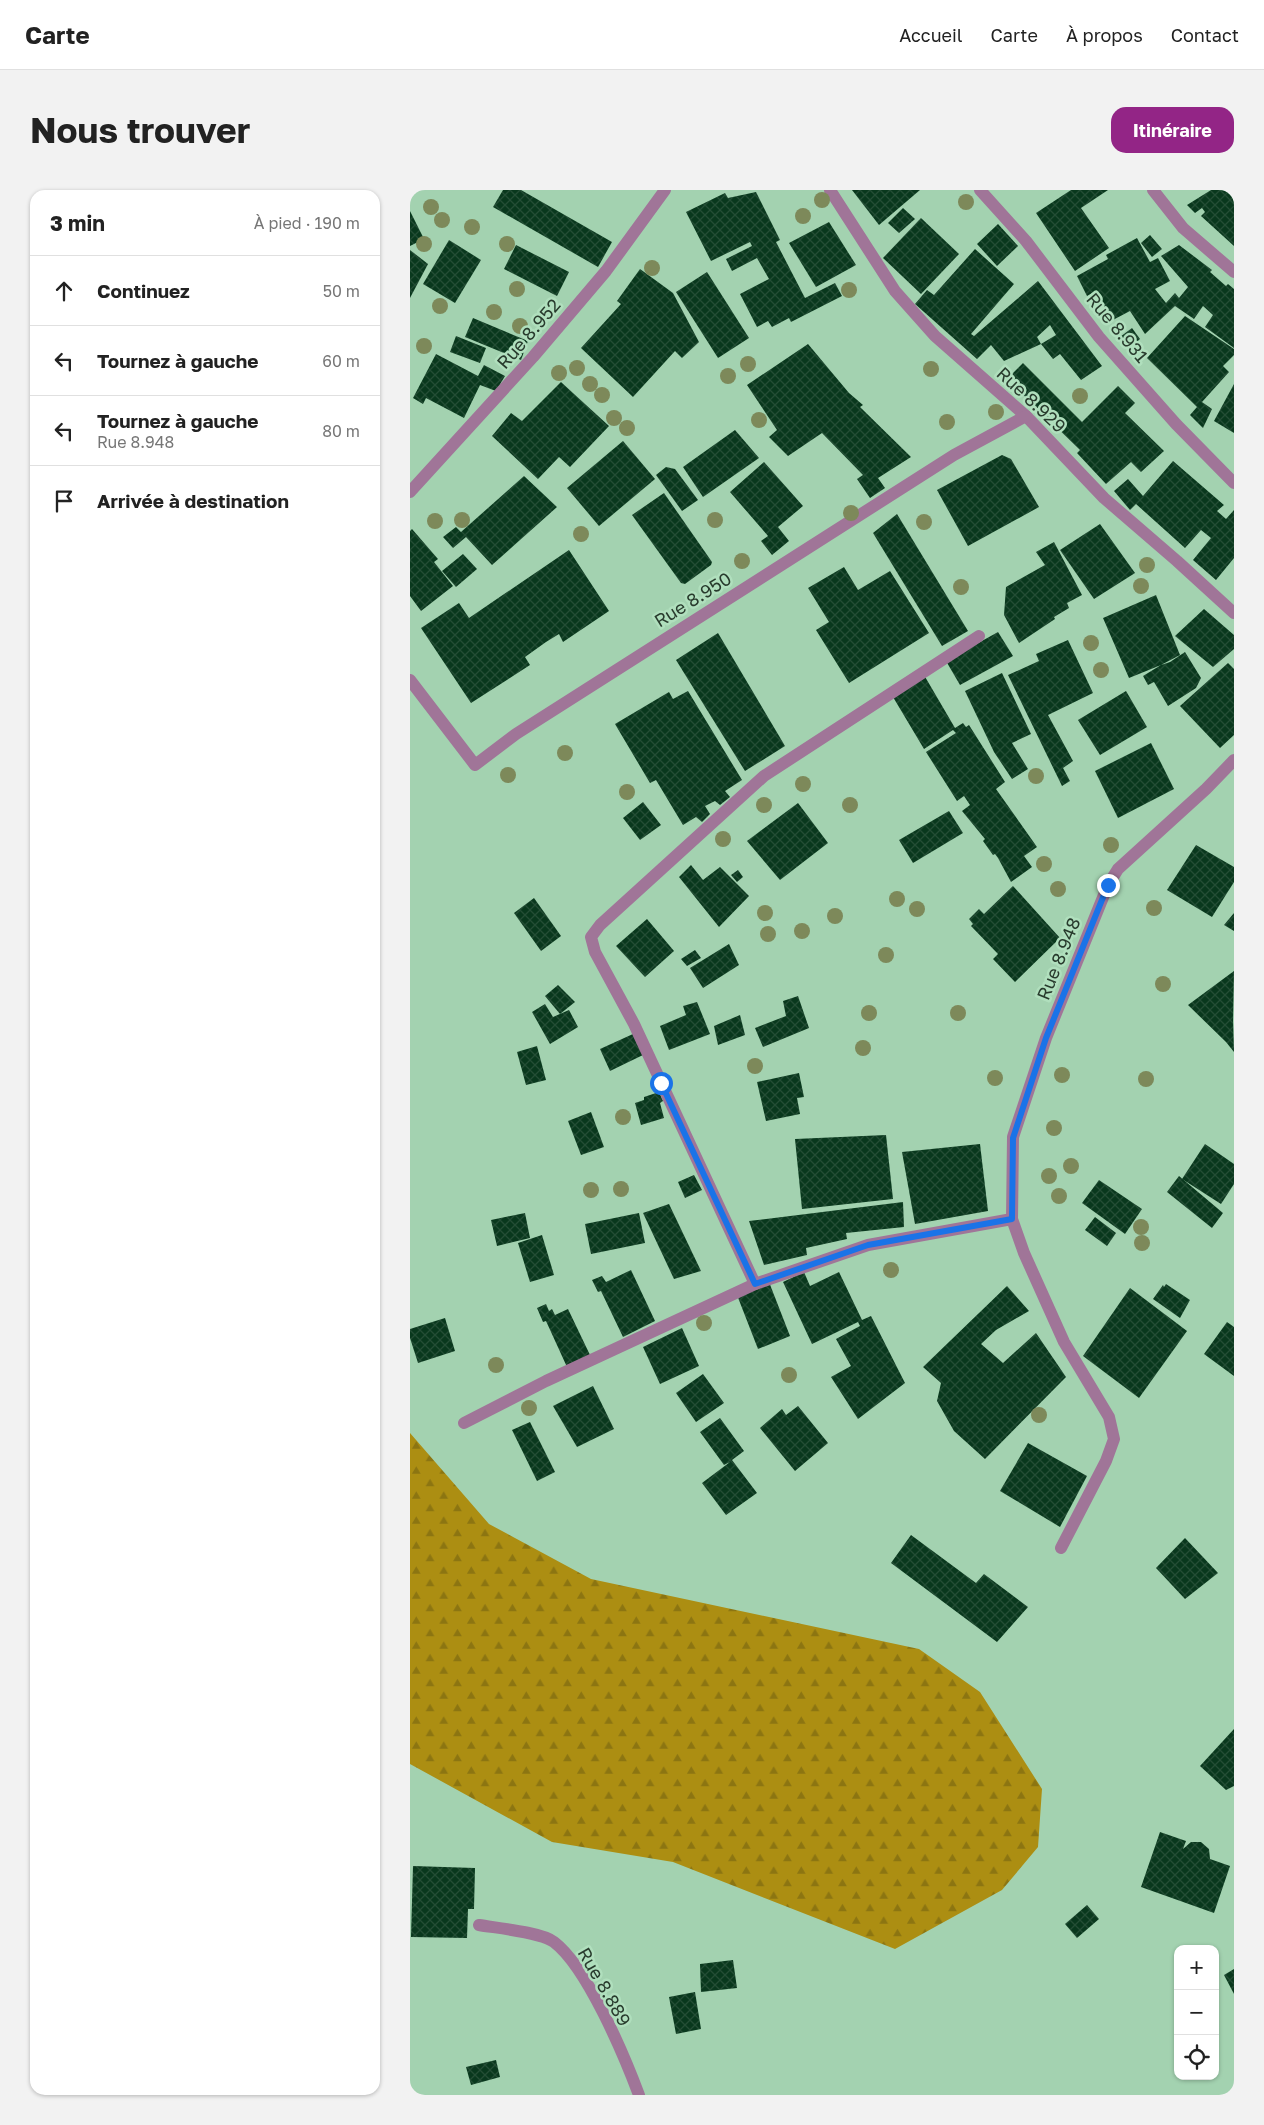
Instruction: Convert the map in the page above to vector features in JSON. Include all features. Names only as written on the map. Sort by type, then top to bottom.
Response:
[{"type":"street","name":"Rue 8.952","points":[[410,492],[533,357],[606,271],[665,190]]},
{"type":"street","name":"Rue 8.929","points":[[830,190],[895,291],[935,336],[1026,416],[1104,498],[1178,561],[1234,613]]},
{"type":"street","name":"Rue 8.931","points":[[980,190],[1026,242],[1098,337],[1176,424],[1234,483]]},
{"type":"street","points":[[1153,190],[1183,228],[1234,272]]},
{"type":"street","name":"Rue 8.950","points":[[410,680],[476,765],[516,734],[954,455],[1026,416]]},
{"type":"street","points":[[755,1284],[634,1024],[595,952],[591,937],[600,925],[764,776],[979,636]]},
{"type":"street","name":"Rue 8.948","points":[[1012,1219],[1013,1138],[1046,1038],[1108,885],[1118,868],[1206,789],[1234,760]]},
{"type":"street","points":[[464,1423],[546,1381],[755,1284],[868,1245],[1012,1219],[1024,1252],[1064,1342],[1109,1417],[1114,1439],[1106,1461],[1061,1548]]},
{"type":"street","name":"Rue 8.889","points":[[479,1925],[526,1932],[552,1940],[572,1960],[597,2003],[639,2095]]},
{"type":"green space","points":[[410,1433],[489,1524],[591,1579],[919,1649],[980,1692],[1042,1789],[1038,1847],[1002,1890],[895,1949],[673,1862],[552,1842],[410,1764]]},
{"type":"building","points":[[503,190],[521,190],[612,242],[598,267],[493,207]]},
{"type":"building","points":[[852,190],[920,190],[879,225]]},
{"type":"building","points":[[1071,190],[1108,190],[1081,208],[1109,248],[1075,271],[1036,213]]},
{"type":"building","points":[[1211,190],[1234,190],[1234,246],[1201,216],[1205,212],[1202,208],[1195,213],[1187,205]]},
{"type":"building","points":[[756,192],[780,240],[776,242],[805,298],[835,283],[842,296],[791,322],[789,318],[772,327],[768,321],[757,327],[740,294],[769,279],[757,258],[732,271],[726,259],[752,246],[750,242],[711,261],[686,212],[725,193],[728,198]]},
{"type":"building","points":[[903,208],[915,219],[899,233],[888,223]]},
{"type":"building","points":[[410,211],[424,239],[410,246]]},
{"type":"building","points":[[921,218],[959,254],[921,294],[883,258]]},
{"type":"building","points":[[829,222],[856,265],[816,287],[789,243]]},
{"type":"building","points":[[998,224],[1018,246],[997,266],[977,244]]},
{"type":"building","points":[[1150,235],[1162,249],[1152,257],[1141,243]]},
{"type":"building","points":[[1137,238],[1150,262],[1158,258],[1170,281],[1155,289],[1166,303],[1175,293],[1179,298],[1188,287],[1161,256],[1179,245],[1212,270],[1210,272],[1226,286],[1228,284],[1234,289],[1234,348],[1205,327],[1213,315],[1203,306],[1194,319],[1175,306],[1145,334],[1130,311],[1111,321],[1096,291],[1087,296],[1077,276],[1108,259],[1106,255]]},
{"type":"building","points":[[449,240],[481,260],[455,303],[423,284]]},
{"type":"building","points":[[516,245],[569,272],[557,296],[504,269]]},
{"type":"building","points":[[975,249],[1014,284],[971,334],[974,336],[1038,281],[1102,366],[1081,380],[1060,354],[1053,359],[1041,344],[1004,361],[991,345],[977,359],[915,304],[927,290],[934,295]],"holes":[[[1050,325],[1056,335],[1041,344],[1037,337]]]},
{"type":"building","points":[[410,250],[428,264],[410,298]]},
{"type":"building","points":[[640,269],[673,293],[699,342],[682,358],[675,351],[633,397],[581,348],[621,304],[617,301]]},
{"type":"building","points":[[707,272],[749,338],[718,358],[676,292]]},
{"type":"building","points":[[1185,316],[1234,349],[1234,355],[1223,366],[1229,372],[1202,402],[1212,409],[1203,428],[1190,415],[1197,407],[1147,358]]},
{"type":"building","points":[[473,318],[528,341],[521,360],[465,337]]},
{"type":"building","points":[[1132,328],[1140,339],[1130,348],[1120,337]]},
{"type":"building","points":[[456,336],[486,348],[480,363],[450,352]]},
{"type":"building","points":[[808,344],[849,393],[863,405],[860,407],[911,457],[878,478],[885,488],[870,498],[857,479],[863,475],[822,433],[788,456],[769,437],[777,430],[747,385]]},
{"type":"building","points":[[436,354],[478,376],[484,365],[505,376],[496,391],[480,385],[464,418],[426,398],[423,404],[413,398]]},
{"type":"building","points":[[1023,363],[1082,422],[1118,386],[1135,403],[1125,413],[1164,451],[1141,472],[1131,462],[1106,484],[1077,453],[1080,450],[1007,379]]},
{"type":"building","points":[[561,382],[609,426],[570,467],[559,457],[538,479],[492,436],[511,413],[522,421]]},
{"type":"building","points":[[1234,384],[1234,433],[1214,421]]},
{"type":"building","points":[[735,430],[759,458],[703,497],[683,467]]},
{"type":"building","points":[[623,441],[655,479],[599,526],[567,488]]},
{"type":"building","points":[[1002,455],[1011,459],[1039,507],[968,546],[937,490]]},
{"type":"building","points":[[1173,461],[1224,505],[1217,511],[1226,519],[1234,510],[1234,558],[1216,580],[1193,560],[1211,538],[1201,530],[1185,548],[1136,504],[1130,510],[1114,491],[1128,479],[1143,496]]},
{"type":"building","points":[[764,462],[803,506],[778,527],[789,541],[772,555],[761,541],[768,536],[730,492]]},
{"type":"building","points":[[666,467],[675,469],[698,500],[682,511],[656,475]]},
{"type":"building","points":[[524,476],[557,507],[492,565],[466,537],[453,548],[443,537],[456,527],[461,532]]},
{"type":"building","points":[[664,493],[712,562],[711,565],[685,584],[681,583],[632,515]]},
{"type":"building","points":[[897,514],[968,631],[942,646],[873,533]]},
{"type":"building","points":[[1100,524],[1135,573],[1094,599],[1060,550]]},
{"type":"building","points":[[412,529],[438,559],[434,562],[453,586],[421,611],[410,596],[410,531]]},
{"type":"building","points":[[1054,542],[1082,595],[1067,603],[1069,608],[1054,617],[1055,619],[1019,643],[1004,615],[1006,587],[1045,565],[1036,552]]},
{"type":"building","points":[[569,550],[609,611],[563,642],[559,634],[546,642],[525,657],[530,665],[471,703],[421,628],[459,603],[469,618]]},
{"type":"building","points":[[463,554],[477,569],[456,587],[442,571]]},
{"type":"building","points":[[844,567],[858,590],[890,571],[929,633],[849,683],[816,630],[829,622],[808,588]]},
{"type":"building","points":[[1156,595],[1180,655],[1129,678],[1103,618]]},
{"type":"building","points":[[1204,609],[1234,635],[1234,649],[1213,667],[1175,636]]},
{"type":"building","points":[[998,632],[1013,656],[960,685],[946,661]]},
{"type":"building","points":[[718,633],[785,746],[745,771],[676,660]]},
{"type":"building","points":[[1068,640],[1093,693],[1048,715],[1073,761],[1063,768],[1070,781],[1062,786],[1008,675],[1039,661],[1036,654]]},
{"type":"building","points":[[1185,652],[1201,678],[1196,688],[1168,706],[1154,682],[1148,685],[1143,676],[1170,662]]},
{"type":"building","points":[[1228,663],[1234,669],[1234,735],[1220,748],[1180,706]]},
{"type":"building","points":[[1002,673],[1031,734],[1012,743],[1028,769],[1012,779],[994,752],[965,691]]},
{"type":"building","points":[[924,675],[955,728],[963,723],[966,727],[969,725],[1005,782],[996,789],[1037,847],[1024,856],[1032,867],[1011,882],[998,858],[995,854],[993,855],[983,841],[985,839],[962,811],[970,805],[964,796],[957,801],[926,752],[956,733],[953,730],[924,749],[893,697]]},
{"type":"building","points":[[688,691],[742,780],[725,791],[730,797],[720,805],[715,801],[705,806],[710,814],[702,822],[696,817],[683,825],[656,780],[650,783],[615,724],[669,692],[673,699]]},
{"type":"building","points":[[1126,691],[1147,727],[1100,755],[1078,720]]},
{"type":"building","points":[[1151,743],[1174,789],[1118,818],[1095,771]]},
{"type":"building","points":[[643,802],[661,825],[640,840],[623,818]]},
{"type":"building","points":[[798,803],[828,843],[780,880],[747,841]]},
{"type":"building","points":[[949,811],[963,833],[913,863],[899,840]]},
{"type":"building","points":[[1196,845],[1234,867],[1234,882],[1212,917],[1167,890]]},
{"type":"building","points":[[691,865],[703,880],[720,867],[749,896],[719,927],[679,877]]},
{"type":"building","points":[[738,870],[743,877],[737,882],[731,875]]},
{"type":"building","points":[[1013,886],[1060,938],[1015,982],[993,959],[998,954],[971,926],[973,924],[969,919],[979,909],[984,914]]},
{"type":"building","points":[[534,898],[561,936],[541,951],[514,913]]},
{"type":"building","points":[[1234,913],[1234,931],[1224,925]]},
{"type":"building","points":[[647,919],[674,951],[645,977],[616,946]]},
{"type":"building","points":[[729,944],[739,965],[703,988],[690,968]]},
{"type":"building","points":[[695,950],[701,958],[687,966],[681,959]]},
{"type":"building","points":[[1234,971],[1233,1021],[1234,1052],[1188,1005]]},
{"type":"building","points":[[558,985],[575,1002],[560,1014],[545,996]]},
{"type":"building","points":[[798,996],[809,1028],[763,1047],[755,1028],[786,1016],[783,1001]]},
{"type":"building","points":[[697,1002],[710,1034],[669,1050],[660,1026],[686,1015],[683,1006]]},
{"type":"building","points":[[545,1004],[553,1017],[569,1010],[578,1027],[550,1044],[532,1012]]},
{"type":"building","points":[[740,1015],[745,1035],[718,1045],[714,1026]]},
{"type":"building","points":[[633,1034],[643,1055],[610,1071],[600,1049]]},
{"type":"building","points":[[537,1046],[546,1080],[526,1085],[517,1052]]},
{"type":"building","points":[[799,1073],[804,1097],[797,1098],[800,1114],[766,1121],[757,1082]]},
{"type":"building","points":[[659,1092],[663,1101],[660,1103],[664,1118],[641,1125],[635,1103],[644,1100],[644,1097]]},
{"type":"building","points":[[591,1112],[604,1147],[581,1155],[568,1121]]},
{"type":"building","points":[[886,1135],[893,1199],[802,1209],[795,1139]]},
{"type":"building","points":[[980,1144],[988,1211],[915,1224],[902,1152]]},
{"type":"building","points":[[1205,1144],[1234,1164],[1234,1184],[1221,1204],[1182,1179]]},
{"type":"building","points":[[694,1175],[702,1190],[685,1198],[678,1182]]},
{"type":"building","points":[[1179,1176],[1223,1213],[1212,1228],[1167,1192]]},
{"type":"building","points":[[1099,1180],[1142,1209],[1125,1234],[1082,1203]]},
{"type":"building","points":[[903,1202],[904,1227],[846,1233],[847,1239],[806,1248],[807,1255],[764,1265],[749,1221]]},
{"type":"building","points":[[669,1204],[701,1271],[674,1279],[643,1213]]},
{"type":"building","points":[[525,1213],[530,1238],[497,1246],[491,1220]]},
{"type":"building","points":[[639,1213],[645,1243],[591,1254],[585,1224]]},
{"type":"building","points":[[1095,1217],[1116,1233],[1107,1246],[1085,1230]]},
{"type":"building","points":[[542,1235],[554,1275],[530,1282],[518,1243]]},
{"type":"building","points":[[631,1270],[655,1321],[623,1337],[601,1291],[598,1292],[592,1280],[602,1276],[606,1282]]},
{"type":"building","points":[[804,1272],[810,1286],[839,1272],[862,1320],[871,1316],[905,1383],[858,1419],[831,1377],[851,1366],[836,1339],[860,1326],[858,1322],[812,1344],[783,1282]]},
{"type":"building","points":[[769,1282],[790,1336],[758,1349],[737,1295]]},
{"type":"building","points":[[1166,1284],[1190,1300],[1180,1318],[1153,1299],[1163,1285],[1164,1287]]},
{"type":"building","points":[[1007,1286],[1029,1311],[996,1330],[981,1344],[1003,1363],[1036,1333],[1066,1377],[985,1459],[954,1431],[937,1401],[941,1383],[923,1367]]},
{"type":"building","points":[[1130,1288],[1187,1331],[1139,1398],[1083,1356]]},
{"type":"building","points":[[546,1304],[549,1311],[552,1309],[555,1315],[568,1309],[590,1355],[567,1367],[546,1321],[543,1322],[537,1308]]},
{"type":"building","points":[[445,1318],[455,1351],[418,1363],[410,1338],[410,1329]]},
{"type":"building","points":[[1227,1322],[1234,1327],[1234,1376],[1204,1354]]},
{"type":"building","points":[[682,1328],[699,1366],[660,1384],[643,1347]]},
{"type":"building","points":[[703,1374],[724,1403],[696,1422],[676,1393]]},
{"type":"building","points":[[593,1386],[614,1429],[577,1447],[553,1406]]},
{"type":"building","points":[[798,1406],[828,1443],[795,1471],[760,1428],[782,1409],[786,1415]]},
{"type":"building","points":[[720,1418],[744,1451],[732,1460],[757,1493],[726,1515],[702,1483],[730,1462],[724,1465],[700,1432]]},
{"type":"building","points":[[530,1422],[555,1472],[537,1481],[512,1430]]},
{"type":"building","points":[[1028,1443],[1087,1476],[1060,1527],[1000,1491]]},
{"type":"building","points":[[911,1535],[976,1583],[984,1574],[1028,1607],[997,1642],[891,1563]]},
{"type":"building","points":[[1185,1538],[1218,1573],[1185,1599],[1156,1568]]},
{"type":"building","points":[[1234,1729],[1234,1786],[1226,1790],[1200,1766]]},
{"type":"building","points":[[1160,1832],[1186,1841],[1183,1849],[1191,1842],[1201,1842],[1209,1849],[1210,1859],[1230,1866],[1214,1913],[1141,1887]]},
{"type":"building","points":[[413,1866],[475,1868],[474,1909],[468,1909],[467,1938],[411,1937]]},
{"type":"building","points":[[1087,1905],[1099,1919],[1077,1938],[1065,1924]]},
{"type":"building","points":[[733,1960],[737,1988],[701,1992],[700,1964]]},
{"type":"building","points":[[1234,1969],[1234,1994],[1224,1975]]},
{"type":"building","points":[[695,1992],[701,2029],[676,2034],[669,1997]]},
{"type":"building","points":[[496,2060],[500,2077],[471,2085],[466,2067]]},
{"type":"route","points":[[661,1083],[755,1284],[868,1245],[1012,1219],[1013,1138],[1046,1038],[1108,885]]}]
